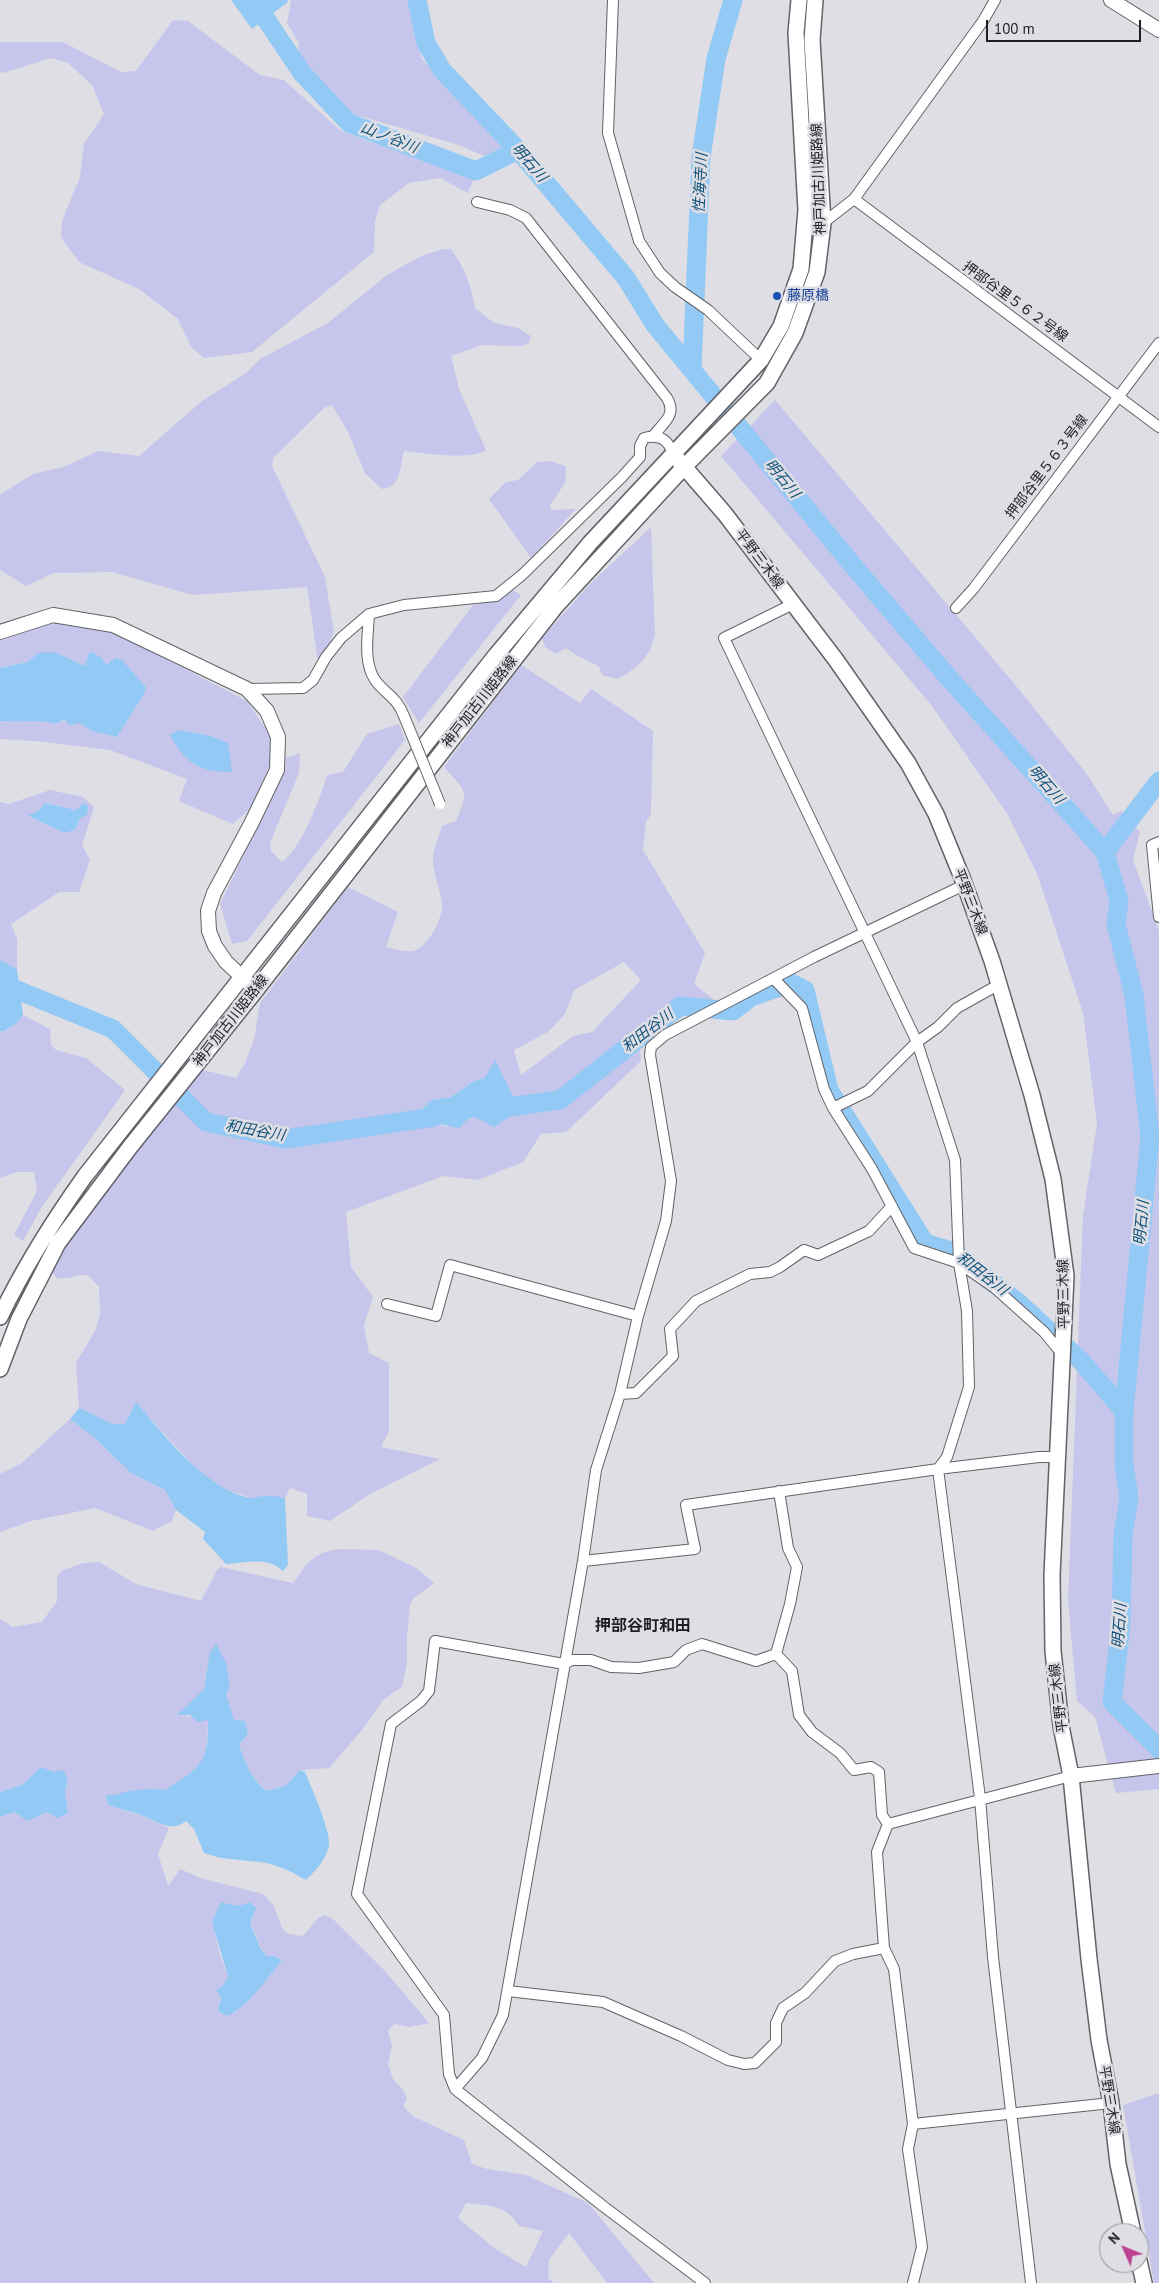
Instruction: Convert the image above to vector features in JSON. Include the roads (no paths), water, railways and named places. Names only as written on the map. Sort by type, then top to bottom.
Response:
[{"type":"main road","name":"神戸加古川姫路線","points":[[0,1317],[18,1279],[49,1227],[85,1176],[501,648],[590,544],[758,364],[781,326],[801,269],[806,210],[796,33],[799,0]]},
{"type":"main road","name":"神戸加古川姫路線","points":[[0,1369],[19,1319],[58,1243],[130,1147],[256,990],[556,606],[684,467],[766,383],[795,333],[817,272],[823,223],[812,40],[815,0]]},
{"type":"main road","name":"平野三木線","points":[[674,455],[725,514],[867,702],[908,763],[936,814],[964,885],[992,961],[1032,1095],[1053,1179],[1066,1276],[1052,1575],[1053,1651],[1061,1726],[1075,1776],[1089,1959],[1111,2103],[1118,2164],[1131,2223]]},
{"type":"street","points":[[613,0],[608,132],[639,241],[660,273],[675,287],[708,310],[758,364]]},
{"type":"street","points":[[823,223],[854,199],[983,21],[996,0]]},
{"type":"street","points":[[1111,0],[1159,30]]},
{"type":"street","name":"押部谷里５６２号線","points":[[854,199],[1159,427]]},
{"type":"street","points":[[477,202],[510,210],[526,218],[667,398],[672,405],[672,413],[653,436]]},
{"type":"street","name":"押部谷里５６３号線","points":[[956,608],[974,588],[1159,343]]},
{"type":"street","points":[[653,436],[662,437],[670,443],[674,455]]},
{"type":"street","name":"神戸加古川姫路線","points":[[248,689],[303,688],[313,680],[326,656],[340,638],[369,614],[404,606],[496,596],[522,575],[622,477],[640,457],[640,446],[644,438],[653,436]]},
{"type":"street","points":[[793,604],[724,638],[917,1042],[955,1160],[959,1263],[966,1312],[969,1386],[948,1457],[938,1469],[980,1798],[993,1957],[1031,2283]]},
{"type":"street","points":[[369,614],[367,656],[374,680],[400,703],[440,804]]},
{"type":"street","name":"神戸加古川姫路線","points":[[0,632],[52,615],[113,625],[248,689],[267,712],[278,737],[277,770],[214,893],[208,911],[209,931],[216,946],[226,962],[242,977]]},
{"type":"street","points":[[1159,842],[1152,845],[1159,917]]},
{"type":"street","points":[[455,2089],[482,2058],[503,2015],[583,1562],[596,1470],[620,1394],[638,1316],[666,1221],[671,1182],[656,1097],[650,1055],[651,1047],[665,1035],[864,933],[964,885]]},
{"type":"street","points":[[242,977],[256,990]]},
{"type":"street","points":[[774,979],[802,1008],[824,1089],[833,1108],[872,1169],[914,1248],[959,1263],[995,1288],[1064,1349]]},
{"type":"street","points":[[833,1108],[868,1091],[917,1042],[938,1027],[957,1008],[998,985]]},
{"type":"street","points":[[620,1394],[636,1393],[673,1356],[670,1329],[696,1301],[750,1274],[775,1270],[804,1250],[818,1255],[869,1231],[892,1206]]},
{"type":"street","points":[[387,1304],[436,1316],[450,1266],[638,1316]]},
{"type":"street","points":[[583,1562],[695,1549],[686,1505],[938,1469],[1039,1457],[1058,1457]]},
{"type":"street","points":[[776,1654],[790,1604],[797,1567],[788,1548],[779,1491]]},
{"type":"street","points":[[705,2283],[603,2206],[455,2089],[449,2074],[444,2015],[357,1894],[391,1724],[421,1701],[429,1691],[434,1641],[564,1664],[572,1660],[591,1660],[611,1667],[639,1668],[674,1662],[686,1650],[702,1644],[756,1661],[776,1654]]},
{"type":"street","points":[[776,1654],[792,1671],[799,1715],[812,1732],[840,1754],[854,1770],[871,1767],[878,1772],[882,1815],[888,1824]]},
{"type":"street","points":[[888,1824],[980,1798],[1075,1776],[1159,1766]]},
{"type":"street","points":[[888,1824],[877,1852],[884,1948],[894,1970],[913,2124],[908,2149],[922,2247],[913,2283]]},
{"type":"street","points":[[508,1991],[603,2002],[681,2036],[728,2060],[744,2064],[754,2062],[776,2042],[776,2023],[783,2008],[805,1993],[835,1961],[853,1954],[884,1948]]},
{"type":"street","points":[[913,2124],[1111,2103]]},
{"type":"waterway","name":"山ノ谷川","points":[[253,0],[302,73],[349,123],[476,171],[518,150]]},
{"type":"waterway","name":"明石川","points":[[417,0],[426,43],[442,70],[518,150],[626,278],[655,325],[855,568],[948,677],[1105,852],[1119,901],[1116,924],[1134,995],[1150,1137],[1124,1411],[1124,1465],[1129,1498],[1123,1535],[1121,1625],[1112,1702],[1159,1749]]},
{"type":"waterway","name":"性海寺川","points":[[692,369],[701,157],[716,59],[733,0]]},
{"type":"waterway","points":[[1105,852],[1159,781]]},
{"type":"waterway","name":"和田谷川","points":[[0,983],[113,1029],[206,1122],[286,1139],[434,1117]]},
{"type":"waterway","name":"和田谷川","points":[[494,1109],[560,1100],[680,1006],[733,1011],[751,997],[791,983],[805,990],[829,1090],[925,1243],[952,1251],[1019,1303],[1082,1362],[1124,1411]]},
{"type":"place","name":"藤原橋","points":[[777,296]]},
{"type":"district","name":"押部谷町和田","points":[[643,1626]]}]
